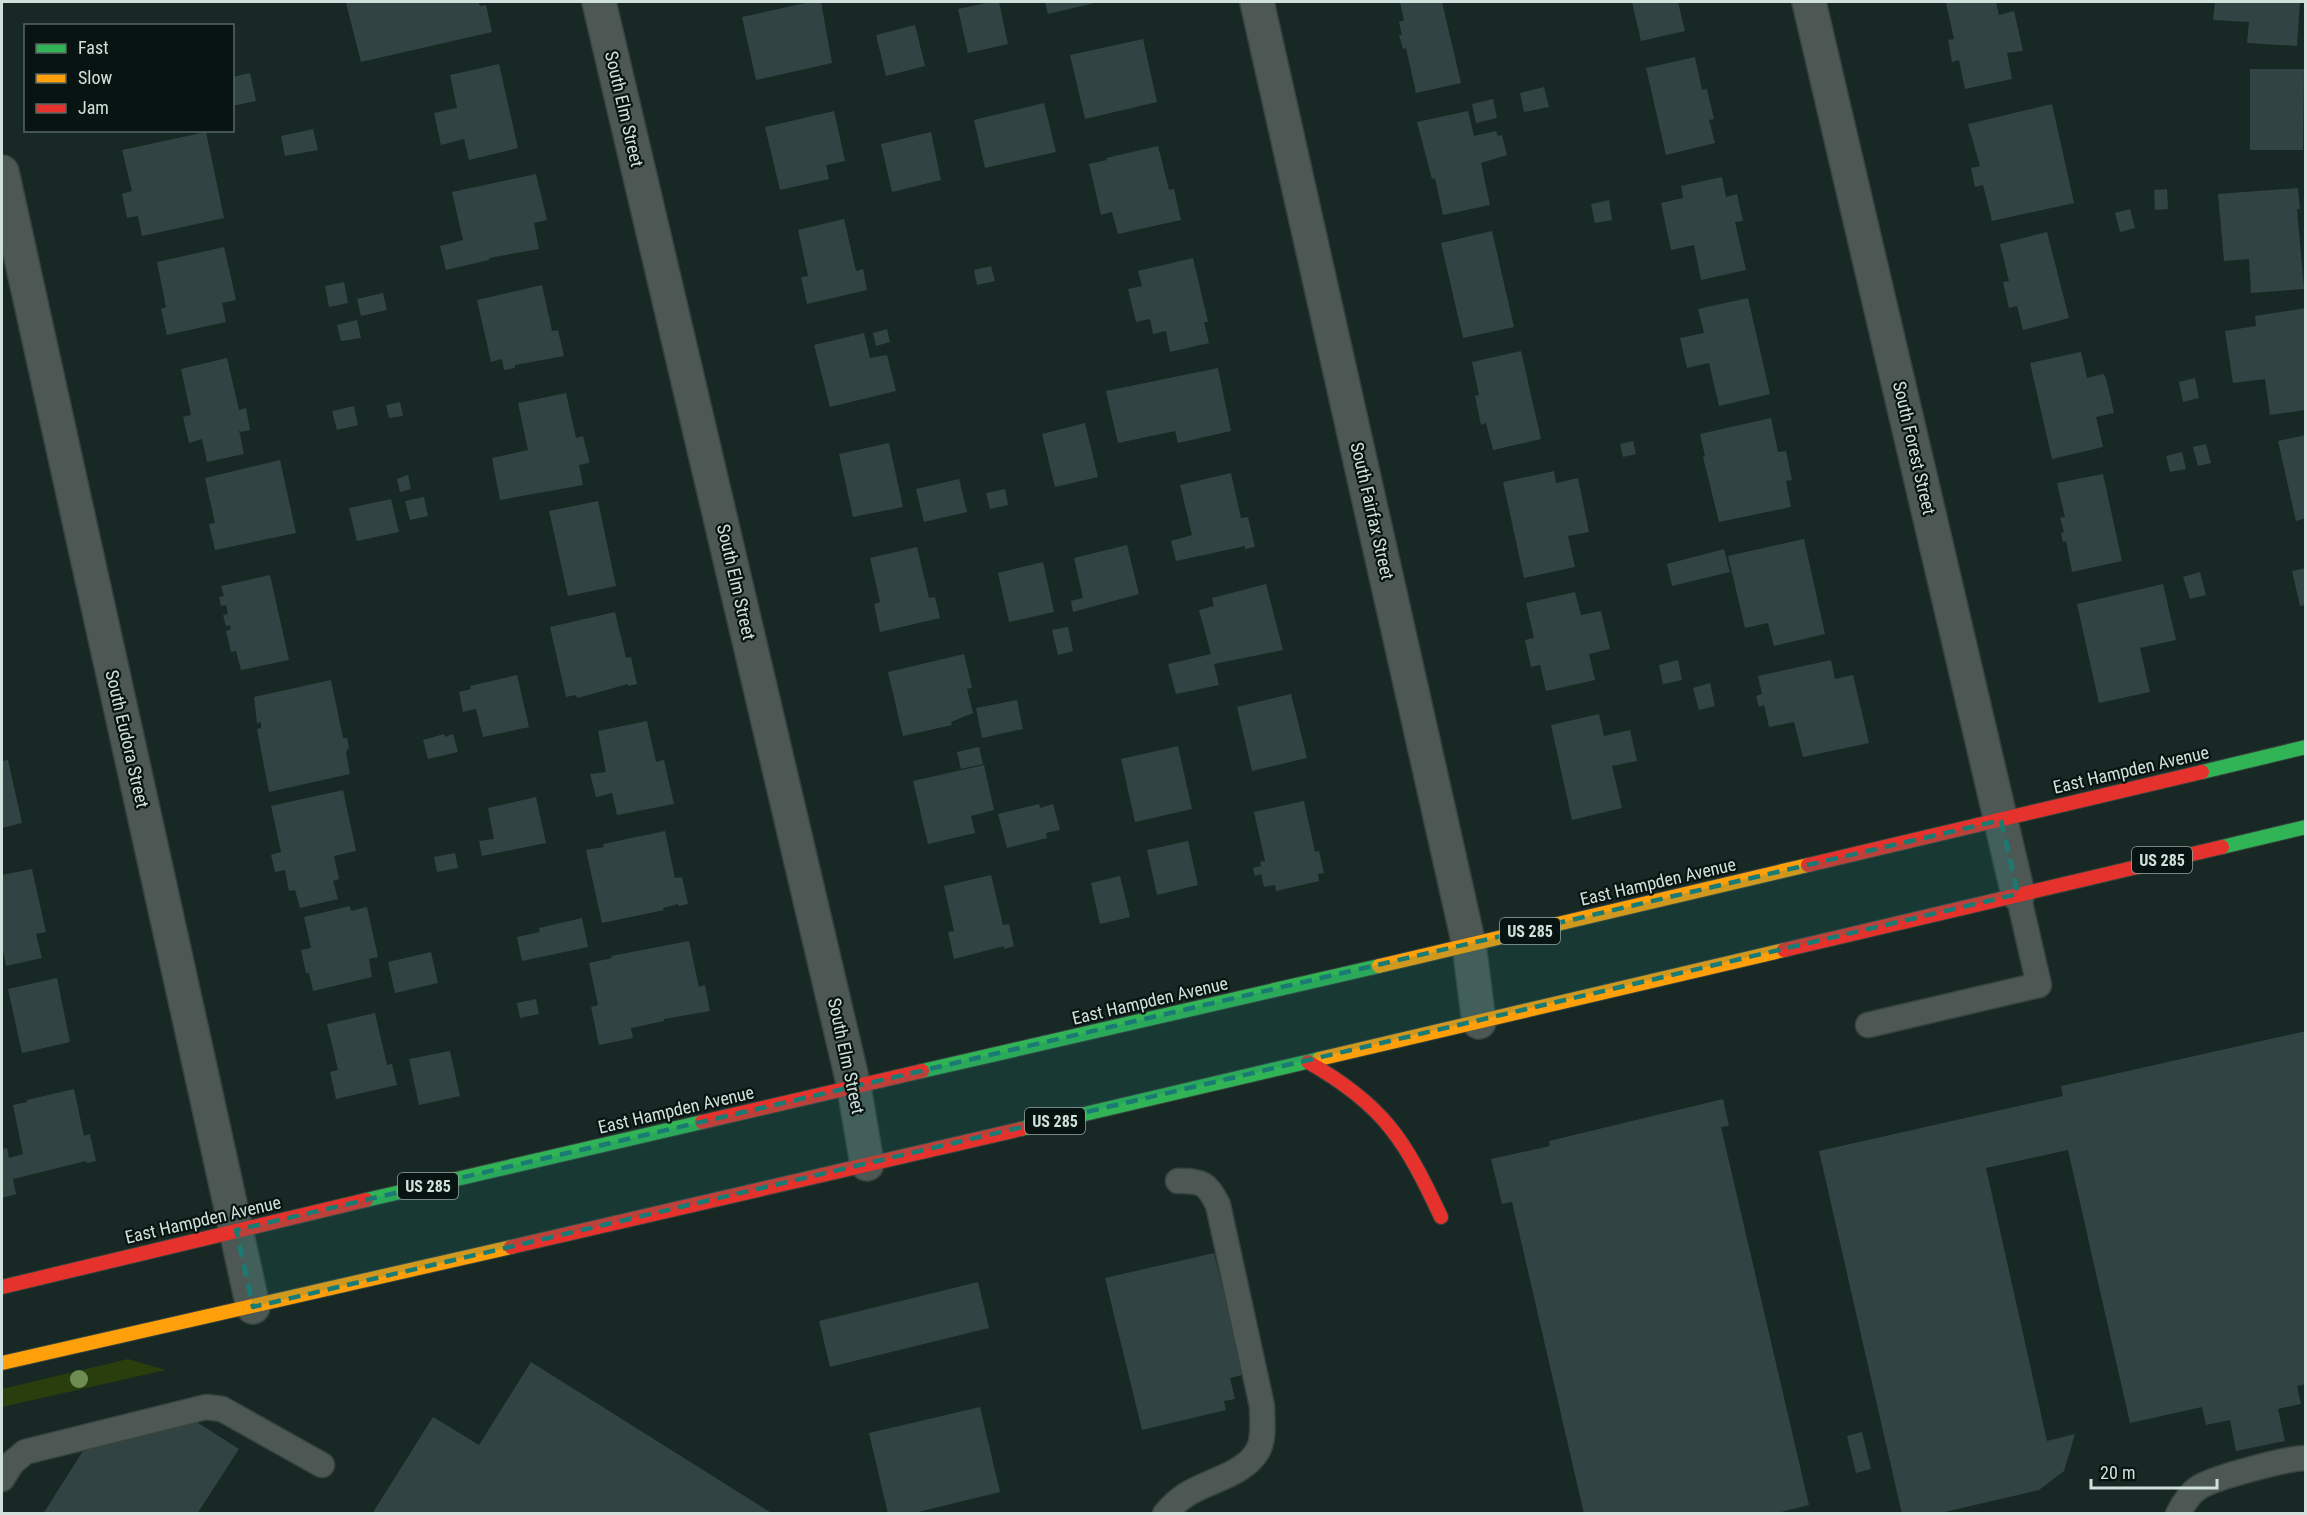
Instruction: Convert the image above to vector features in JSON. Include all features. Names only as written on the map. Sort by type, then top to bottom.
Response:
[{"type":"highway","name":"East Hampden Avenue","points":[[2,1287],[236,1230],[1469,945],[2306,747]]},
{"type":"highway","name":"US 285","points":[[2,1363],[253,1307],[1308,1062],[2306,827]]},
{"type":"highway","points":[[1308,1062],[1338,1077],[1381,1112],[1416,1164],[1440,1217]]},
{"type":"street","name":"South Elm Street","points":[[599,2],[855,1087],[867,1164]]},
{"type":"street","name":"South Fairfax Street","points":[[1257,2],[1469,945],[1479,1022]]},
{"type":"street","name":"South Forest Street","points":[[1809,2],[2018,894]]},
{"type":"street","name":"South Eudora Street","points":[[2,172],[253,1307]]},
{"type":"lane","points":[[1868,1025],[2039,985],[2018,894]]},
{"type":"lane","points":[[1165,1514],[1185,1496],[1220,1480],[1250,1460],[1258,1451],[1262,1426],[1262,1406],[1218,1205],[1205,1184],[1178,1181]]},
{"type":"lane","points":[[2,1479],[12,1463],[25,1452],[206,1407],[222,1408],[322,1465]]},
{"type":"lane","points":[[2178,1514],[2196,1489],[2214,1479],[2306,1458]]},
{"type":"highlighted area","points":[[2001,820],[2018,894],[253,1307],[236,1230]]},
{"type":"green space","points":[[128,1359],[166,1370],[2,1407],[2,1389]]},
{"type":"building","points":[[478,2],[480,6],[486,5],[492,32],[361,62],[346,3]]},
{"type":"building","points":[[810,2],[821,2],[832,63],[756,80],[742,17]]},
{"type":"building","points":[[999,2],[1008,44],[968,53],[958,9]]},
{"type":"building","points":[[1045,2],[1099,2],[1048,14]]},
{"type":"building","points":[[1400,2],[1442,2],[1461,83],[1416,93],[1406,48],[1403,49],[1399,35],[1402,35],[1399,22],[1404,20]]},
{"type":"building","points":[[1632,2],[1678,2],[1685,31],[1641,41]]},
{"type":"building","points":[[1996,2],[1999,15],[2014,11],[2023,51],[2007,53],[2012,79],[1965,89],[1959,60],[1952,62],[1948,40],[1954,39],[1946,3]]},
{"type":"building","points":[[2215,2],[2300,2],[2297,46],[2247,43],[2249,22],[2213,20]]},
{"type":"building","points":[[915,25],[925,66],[886,76],[876,35]]},
{"type":"building","points":[[1143,39],[1157,102],[1085,119],[1070,55]]},
{"type":"building","points":[[1695,57],[1702,90],[1707,89],[1714,119],[1709,120],[1715,143],[1666,155],[1646,68]]},
{"type":"building","points":[[499,64],[518,148],[469,160],[464,139],[441,145],[434,113],[457,108],[450,75]]},
{"type":"building","points":[[2250,69],[2304,69],[2303,150],[2250,150]]},
{"type":"building","points":[[250,73],[256,101],[234,106],[234,77]]},
{"type":"building","points":[[1544,87],[1549,107],[1524,112],[1520,93]]},
{"type":"building","points":[[1493,99],[1497,118],[1476,123],[1472,104]]},
{"type":"building","points":[[1044,103],[1056,152],[985,168],[974,120]]},
{"type":"building","points":[[2052,104],[2074,203],[1992,221],[1983,185],[1975,187],[1971,168],[1980,166],[1968,124]]},
{"type":"building","points":[[834,111],[845,161],[826,165],[829,179],[780,190],[765,127]]},
{"type":"building","points":[[1468,111],[1474,136],[1496,131],[1498,136],[1502,135],[1507,155],[1481,163],[1490,205],[1443,215],[1435,178],[1432,179],[1417,122]]},
{"type":"building","points":[[313,129],[318,150],[285,156],[281,136]]},
{"type":"building","points":[[206,132],[224,218],[142,236],[138,216],[127,218],[122,194],[132,191],[122,150]]},
{"type":"building","points":[[931,132],[941,180],[892,192],[881,144]]},
{"type":"building","points":[[1158,146],[1169,190],[1174,189],[1181,220],[1118,234],[1112,212],[1101,215],[1089,164]]},
{"type":"building","points":[[536,174],[547,220],[534,223],[539,249],[489,258],[489,260],[446,270],[440,246],[463,240],[452,192]]},
{"type":"building","points":[[1722,177],[1726,197],[1737,194],[1743,221],[1735,222],[1746,270],[1701,280],[1694,245],[1671,250],[1661,203],[1683,198],[1681,186]]},
{"type":"building","points":[[2298,188],[2300,209],[2297,209],[2304,289],[2251,293],[2249,259],[2224,261],[2218,194]]},
{"type":"building","points":[[2167,189],[2168,209],[2155,210],[2154,190]]},
{"type":"building","points":[[1609,200],[1612,220],[1595,223],[1591,204]]},
{"type":"building","points":[[2130,209],[2135,228],[2120,232],[2115,213]]},
{"type":"building","points":[[844,219],[856,271],[863,269],[867,290],[807,304],[801,277],[808,276],[798,230]]},
{"type":"building","points":[[1492,231],[1514,327],[1463,338],[1441,243]]},
{"type":"building","points":[[2047,232],[2069,318],[2023,330],[2017,306],[2009,308],[2003,282],[2009,281],[2000,244]]},
{"type":"building","points":[[224,247],[236,300],[222,303],[226,322],[167,335],[161,309],[166,307],[157,262]]},
{"type":"building","points":[[1193,258],[1208,322],[1204,322],[1209,343],[1170,352],[1166,331],[1153,334],[1150,319],[1136,322],[1128,289],[1142,286],[1138,271]]},
{"type":"building","points":[[991,266],[995,281],[977,285],[974,270]]},
{"type":"building","points":[[344,282],[348,303],[329,307],[325,286]]},
{"type":"building","points":[[542,285],[552,331],[558,330],[564,356],[515,365],[515,368],[504,370],[502,359],[491,362],[477,300]]},
{"type":"building","points":[[383,293],[387,310],[361,316],[357,299]]},
{"type":"building","points":[[1748,298],[1770,394],[1719,406],[1709,363],[1687,368],[1680,338],[1704,333],[1698,309]]},
{"type":"building","points":[[2306,308],[2306,410],[2270,415],[2265,379],[2233,383],[2225,331],[2256,326],[2255,316]]},
{"type":"building","points":[[357,320],[361,338],[341,341],[337,325]]},
{"type":"building","points":[[887,329],[890,342],[876,346],[873,333]]},
{"type":"building","points":[[864,333],[870,358],[887,355],[896,391],[830,407],[814,345]]},
{"type":"building","points":[[1521,351],[1541,439],[1493,450],[1486,423],[1481,425],[1475,396],[1479,395],[1472,362]]},
{"type":"building","points":[[2081,352],[2087,378],[2103,374],[2106,378],[2114,413],[2096,417],[2103,447],[2052,459],[2030,363]]},
{"type":"building","points":[[227,358],[239,410],[246,408],[250,430],[241,432],[239,430],[244,454],[207,462],[202,439],[189,443],[183,417],[191,415],[181,369]]},
{"type":"building","points":[[1218,368],[1231,431],[1178,443],[1175,431],[1118,443],[1106,391]]},
{"type":"building","points":[[2195,378],[2199,398],[2183,402],[2179,382]]},
{"type":"building","points":[[566,393],[576,438],[583,436],[589,460],[589,463],[579,465],[583,485],[500,500],[492,458],[528,450],[518,403]]},
{"type":"building","points":[[400,402],[403,416],[389,418],[386,405]]},
{"type":"building","points":[[354,406],[358,425],[337,430],[332,411]]},
{"type":"building","points":[[1771,418],[1778,452],[1786,451],[1792,480],[1786,481],[1791,507],[1719,522],[1703,457],[1705,456],[1700,434]]},
{"type":"building","points":[[1085,423],[1098,477],[1055,487],[1042,434]]},
{"type":"building","points":[[2306,435],[2306,518],[2296,521],[2278,441]]},
{"type":"building","points":[[1633,441],[1636,454],[1623,457],[1620,444]]},
{"type":"building","points":[[889,443],[903,507],[853,517],[839,454]]},
{"type":"building","points":[[2206,444],[2211,463],[2198,466],[2193,447]]},
{"type":"building","points":[[2182,452],[2186,469],[2170,472],[2166,456]]},
{"type":"building","points":[[280,460],[296,533],[215,550],[209,524],[215,523],[205,478]]},
{"type":"building","points":[[1554,471],[1556,483],[1578,478],[1589,532],[1568,536],[1575,567],[1524,578],[1503,482]]},
{"type":"building","points":[[1231,473],[1241,518],[1248,517],[1255,547],[1245,549],[1245,546],[1176,561],[1171,541],[1192,535],[1180,485]]},
{"type":"building","points":[[2103,474],[2122,561],[2072,572],[2066,541],[2063,542],[2061,533],[2064,532],[2060,518],[2065,517],[2057,483]]},
{"type":"building","points":[[408,475],[411,489],[400,492],[397,479]]},
{"type":"building","points":[[959,479],[967,512],[924,522],[916,489]]},
{"type":"building","points":[[1005,489],[1008,505],[990,509],[986,493]]},
{"type":"building","points":[[424,497],[428,516],[410,520],[405,501]]},
{"type":"building","points":[[391,499],[399,532],[357,541],[349,508]]},
{"type":"building","points":[[598,501],[616,586],[568,596],[549,511]]},
{"type":"building","points":[[1804,539],[1825,634],[1774,646],[1768,623],[1745,628],[1728,556]]},
{"type":"building","points":[[1127,545],[1139,594],[1073,612],[1071,601],[1083,598],[1074,558]]},
{"type":"building","points":[[917,547],[929,598],[935,597],[940,618],[880,632],[874,604],[880,602],[870,558]]},
{"type":"building","points":[[1724,549],[1730,572],[1672,586],[1667,564]]},
{"type":"building","points":[[1043,562],[1054,612],[1009,622],[998,573]]},
{"type":"building","points":[[2306,568],[2306,605],[2300,606],[2292,571]]},
{"type":"building","points":[[2200,572],[2206,595],[2190,599],[2183,577]]},
{"type":"building","points":[[270,575],[289,660],[241,670],[236,651],[231,652],[226,631],[231,629],[230,625],[226,626],[223,615],[228,614],[226,605],[221,606],[219,597],[224,596],[221,586]]},
{"type":"building","points":[[1266,584],[1283,650],[1214,664],[1219,685],[1176,694],[1168,664],[1211,654],[1199,610],[1214,606],[1212,598]]},
{"type":"building","points":[[2163,584],[2176,640],[2140,648],[2150,692],[2099,703],[2077,604]]},
{"type":"building","points":[[1575,592],[1581,615],[1601,611],[1610,649],[1589,654],[1595,680],[1546,691],[1540,665],[1531,667],[1525,640],[1534,638],[1526,603]]},
{"type":"building","points":[[615,612],[626,658],[631,657],[637,684],[628,686],[628,684],[577,698],[576,695],[566,697],[550,627]]},
{"type":"building","points":[[1068,627],[1073,651],[1058,655],[1052,630]]},
{"type":"building","points":[[964,654],[972,688],[967,689],[973,713],[951,722],[952,725],[903,736],[888,672]]},
{"type":"building","points":[[1678,660],[1682,680],[1663,684],[1659,665]]},
{"type":"building","points":[[1831,660],[1835,679],[1853,675],[1869,743],[1803,757],[1794,722],[1769,727],[1764,705],[1759,707],[1756,696],[1762,694],[1758,676]]},
{"type":"building","points":[[517,675],[529,727],[483,737],[476,709],[463,712],[459,692],[471,689],[470,686]]},
{"type":"building","points":[[331,680],[343,738],[347,738],[349,747],[346,752],[350,774],[269,792],[257,729],[261,728],[261,722],[257,723],[254,697]]},
{"type":"building","points":[[1710,683],[1715,706],[1699,710],[1693,688]]},
{"type":"building","points":[[1291,694],[1307,758],[1252,771],[1237,707]]},
{"type":"building","points":[[1017,700],[1023,729],[982,738],[976,708]]},
{"type":"building","points":[[1599,714],[1604,736],[1630,730],[1637,761],[1612,766],[1622,808],[1572,820],[1551,725]]},
{"type":"building","points":[[647,721],[656,762],[664,760],[674,804],[617,815],[612,793],[596,797],[590,774],[606,772],[598,731]]},
{"type":"building","points":[[444,734],[445,737],[453,734],[458,752],[428,759],[423,740]]},
{"type":"building","points":[[1178,746],[1192,809],[1135,822],[1121,759]]},
{"type":"building","points":[[979,747],[983,764],[961,769],[957,752]]},
{"type":"building","points":[[8,760],[22,823],[2,828],[2,761]]},
{"type":"building","points":[[984,765],[994,810],[971,816],[975,833],[928,844],[913,781]]},
{"type":"building","points":[[343,790],[356,851],[334,856],[339,879],[333,881],[338,899],[300,908],[295,890],[289,891],[285,870],[275,872],[271,855],[281,852],[271,806]]},
{"type":"building","points":[[536,797],[546,843],[482,856],[479,841],[494,839],[488,808]]},
{"type":"building","points":[[1304,801],[1315,852],[1319,851],[1324,873],[1318,874],[1319,881],[1276,891],[1275,885],[1264,887],[1261,874],[1255,876],[1253,868],[1261,866],[1260,862],[1265,861],[1254,812]]},
{"type":"building","points":[[1039,804],[1040,808],[1053,804],[1060,830],[1046,833],[1047,838],[1007,848],[998,814]]},
{"type":"building","points":[[665,831],[675,878],[682,877],[688,904],[679,906],[678,904],[663,908],[664,910],[602,923],[586,850],[604,847],[603,844]]},
{"type":"building","points":[[1188,841],[1198,885],[1157,895],[1147,850]]},
{"type":"building","points":[[455,853],[458,868],[437,872],[434,857]]},
{"type":"building","points":[[32,869],[46,932],[36,934],[42,958],[6,966],[2,946],[2,875]]},
{"type":"building","points":[[991,875],[1003,925],[1009,924],[1014,946],[1004,949],[1004,946],[954,959],[948,932],[954,931],[944,886]]},
{"type":"building","points":[[1120,876],[1130,917],[1100,924],[1091,883]]},
{"type":"building","points":[[350,906],[351,911],[367,907],[378,957],[369,959],[372,977],[313,991],[301,950],[311,948],[304,917]]},
{"type":"building","points":[[582,918],[588,947],[522,961],[517,937],[540,932],[539,928]]},
{"type":"building","points":[[689,941],[699,987],[705,985],[710,1011],[664,1019],[664,1021],[631,1028],[633,1038],[599,1045],[591,1007],[598,1005],[589,963],[612,958],[611,956]]},
{"type":"building","points":[[431,952],[438,983],[395,993],[388,962]]},
{"type":"building","points":[[57,978],[70,1042],[22,1053],[8,989]]},
{"type":"building","points":[[536,999],[539,1014],[520,1018],[517,1003]]},
{"type":"building","points":[[375,1013],[387,1065],[392,1064],[397,1085],[336,1099],[330,1072],[338,1070],[327,1024]]},
{"type":"building","points":[[2306,1031],[2306,1384],[2297,1386],[2301,1404],[2278,1409],[2285,1441],[2236,1451],[2230,1420],[2206,1425],[2202,1407],[2130,1423],[2068,1150],[1986,1168],[2047,1441],[2075,1434],[2064,1471],[2039,1490],[1936,1514],[1902,1514],[1819,1151],[2063,1096],[2061,1086]]},
{"type":"building","points":[[450,1051],[460,1096],[419,1105],[409,1059]]},
{"type":"building","points":[[74,1089],[84,1136],[90,1134],[96,1161],[86,1163],[86,1161],[13,1179],[16,1194],[2,1198],[2,1149],[7,1148],[9,1158],[23,1154],[13,1105]]},
{"type":"building","points":[[1723,1099],[1729,1126],[1721,1127],[1809,1505],[1773,1514],[1584,1514],[1512,1202],[1502,1204],[1491,1159],[1550,1146],[1549,1141]]},
{"type":"building","points":[[1214,1253],[1237,1348],[1240,1347],[1246,1374],[1230,1378],[1235,1399],[1224,1401],[1226,1410],[1142,1430],[1105,1278]]},
{"type":"building","points":[[978,1282],[989,1328],[830,1367],[819,1321]]},
{"type":"building","points":[[531,1362],[773,1514],[372,1514],[433,1417],[479,1445]]},
{"type":"building","points":[[980,1407],[1000,1492],[910,1514],[888,1514],[869,1433]]},
{"type":"building","points":[[195,1421],[239,1449],[197,1514],[43,1514],[86,1446]]},
{"type":"building","points":[[1862,1432],[1871,1469],[1856,1473],[1847,1436]]},
{"type":"traffic: fast","points":[[2202,772],[2306,747]]},
{"type":"traffic: fast","points":[[2222,847],[2306,827]]},
{"type":"traffic: fast","points":[[922,1071],[1379,966]]},
{"type":"traffic: fast","points":[[1021,1129],[1319,1059]]},
{"type":"traffic: fast","points":[[366,1200],[702,1122]]},
{"type":"traffic: slow","points":[[1379,966],[1808,865]]},
{"type":"traffic: slow","points":[[1319,1059],[1784,950]]},
{"type":"traffic: slow","points":[[2,1363],[511,1247]]},
{"type":"traffic: jam","points":[[1808,865],[2202,772]]},
{"type":"traffic: jam","points":[[1784,950],[2222,847]]},
{"type":"traffic: jam","points":[[1308,1062],[1356,1094],[1390,1127],[1416,1166],[1441,1217]]},
{"type":"traffic: jam","points":[[702,1122],[922,1071]]},
{"type":"traffic: jam","points":[[511,1247],[1021,1129]]},
{"type":"traffic: jam","points":[[2,1287],[366,1200]]}]
